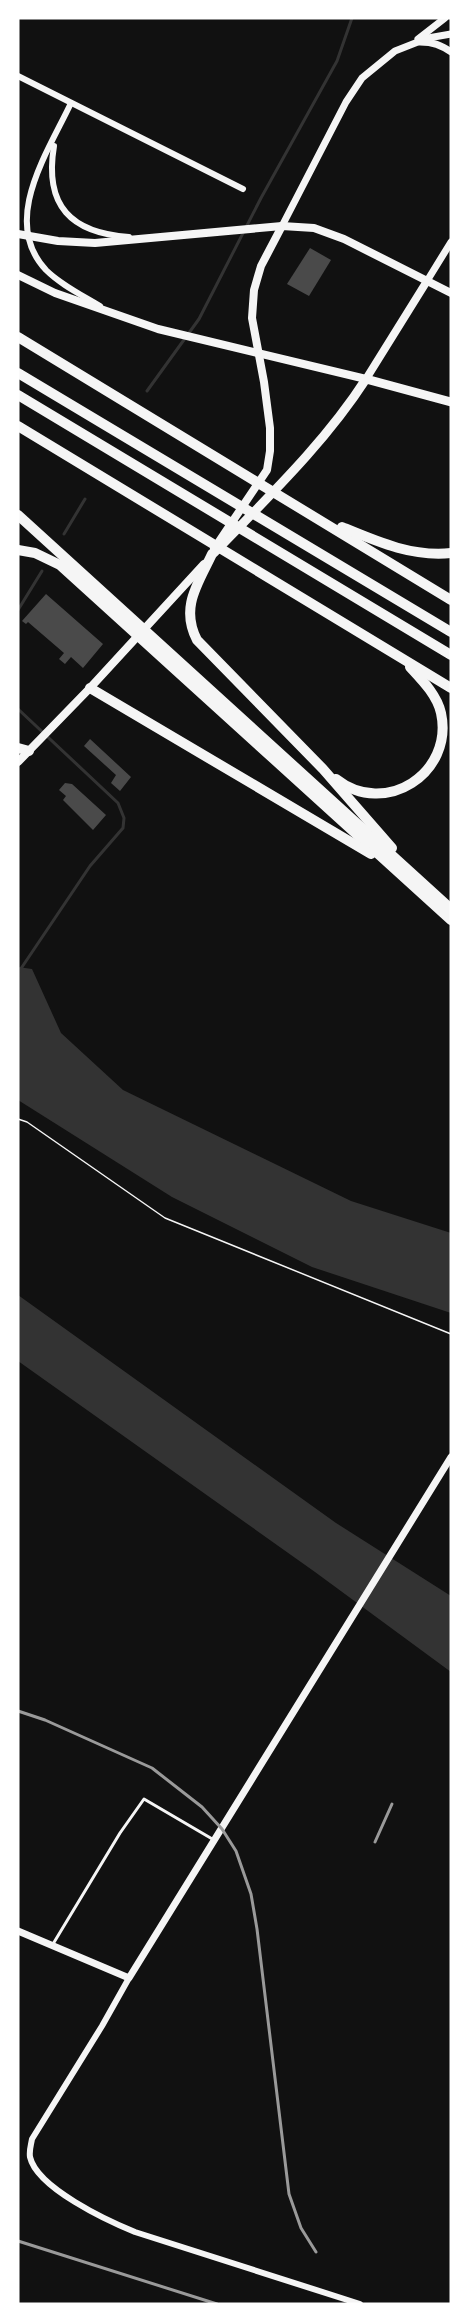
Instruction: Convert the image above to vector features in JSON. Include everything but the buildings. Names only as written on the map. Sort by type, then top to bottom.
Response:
[{"type":"highway","points":[[18,337],[451,600]]},
{"type":"highway","points":[[18,373],[451,632]]},
{"type":"highway","points":[[424,885],[323,769],[208,653],[190,628],[188,613],[212,554],[290,474],[353,399],[366,380],[451,402]]},
{"type":"highway","points":[[18,395],[451,655]]},
{"type":"highway","points":[[18,426],[451,688]]},
{"type":"highway","points":[[309,513],[372,540],[410,552],[451,553]]},
{"type":"highway","points":[[18,515],[123,617],[451,920]]},
{"type":"highway","points":[[18,550],[35,554],[60,565],[123,617]]},
{"type":"highway","points":[[160,651],[451,909]]},
{"type":"highway","points":[[323,769],[354,790],[375,794],[394,792],[406,787],[422,777],[434,763],[440,748],[441,713],[423,681],[399,656]]},
{"type":"highway","points":[[90,688],[360,847],[402,875]]},
{"type":"main road","points":[[202,566],[267,471],[270,428],[252,318],[254,290],[261,266],[282,226]]},
{"type":"main road","points":[[18,234],[58,241],[95,243],[263,227],[314,228],[344,239],[451,293]]},
{"type":"main road","points":[[18,275],[55,293],[116,316],[178,334],[366,380],[427,281]]},
{"type":"main road","points":[[18,762],[24,749],[38,742],[212,554]]},
{"type":"street","points":[[414,43],[445,18]]},
{"type":"street","points":[[282,226],[346,102],[362,78],[395,51],[414,43],[451,34]]},
{"type":"street","points":[[414,43],[431,42],[451,52]]},
{"type":"street","points":[[18,76],[243,189]]},
{"type":"street","points":[[71,103],[31,188],[26,207],[28,237],[33,253],[48,272],[63,284],[116,316]]},
{"type":"street","points":[[55,137],[51,161],[51,181],[56,197],[66,214],[97,233],[153,239]]},
{"type":"street","points":[[427,281],[451,242]]},
{"type":"street","points":[[360,2304],[119,2225],[79,2205],[37,2171],[30,2159],[29,2150],[32,2139],[129,1978],[451,1457]]},
{"type":"street","points":[[18,1931],[129,1978]]},
{"type":"lane","points":[[52,1945],[120,1833],[144,1799],[215,1840]]},
{"type":"path","points":[[18,1119],[27,1122],[165,1218],[451,1334]]},
{"type":"shaded area","points":[[18,967],[32,969],[61,1033],[123,1090],[351,1201],[451,1233],[451,1313],[312,1267],[172,1197],[18,1100]]},
{"type":"shaded area","points":[[18,1295],[336,1523],[451,1596],[451,1672],[315,1572],[18,1361]]},
{"type":"waterway","points":[[147,391],[199,319],[261,198],[337,61],[352,18]]},
{"type":"waterway","points":[[64,534],[85,499]]},
{"type":"waterway","points":[[18,610],[42,571]]},
{"type":"waterway","points":[[18,709],[118,803],[124,818],[123,828],[90,866],[18,973]]},
{"type":"railway","points":[[18,1711],[45,1720],[152,1768],[202,1807],[222,1829],[236,1851],[251,1894],[257,1929],[289,2194],[301,2228],[316,2252]]},
{"type":"railway","points":[[375,1842],[392,1804]]},
{"type":"railway","points":[[18,2241],[217,2304]]}]
